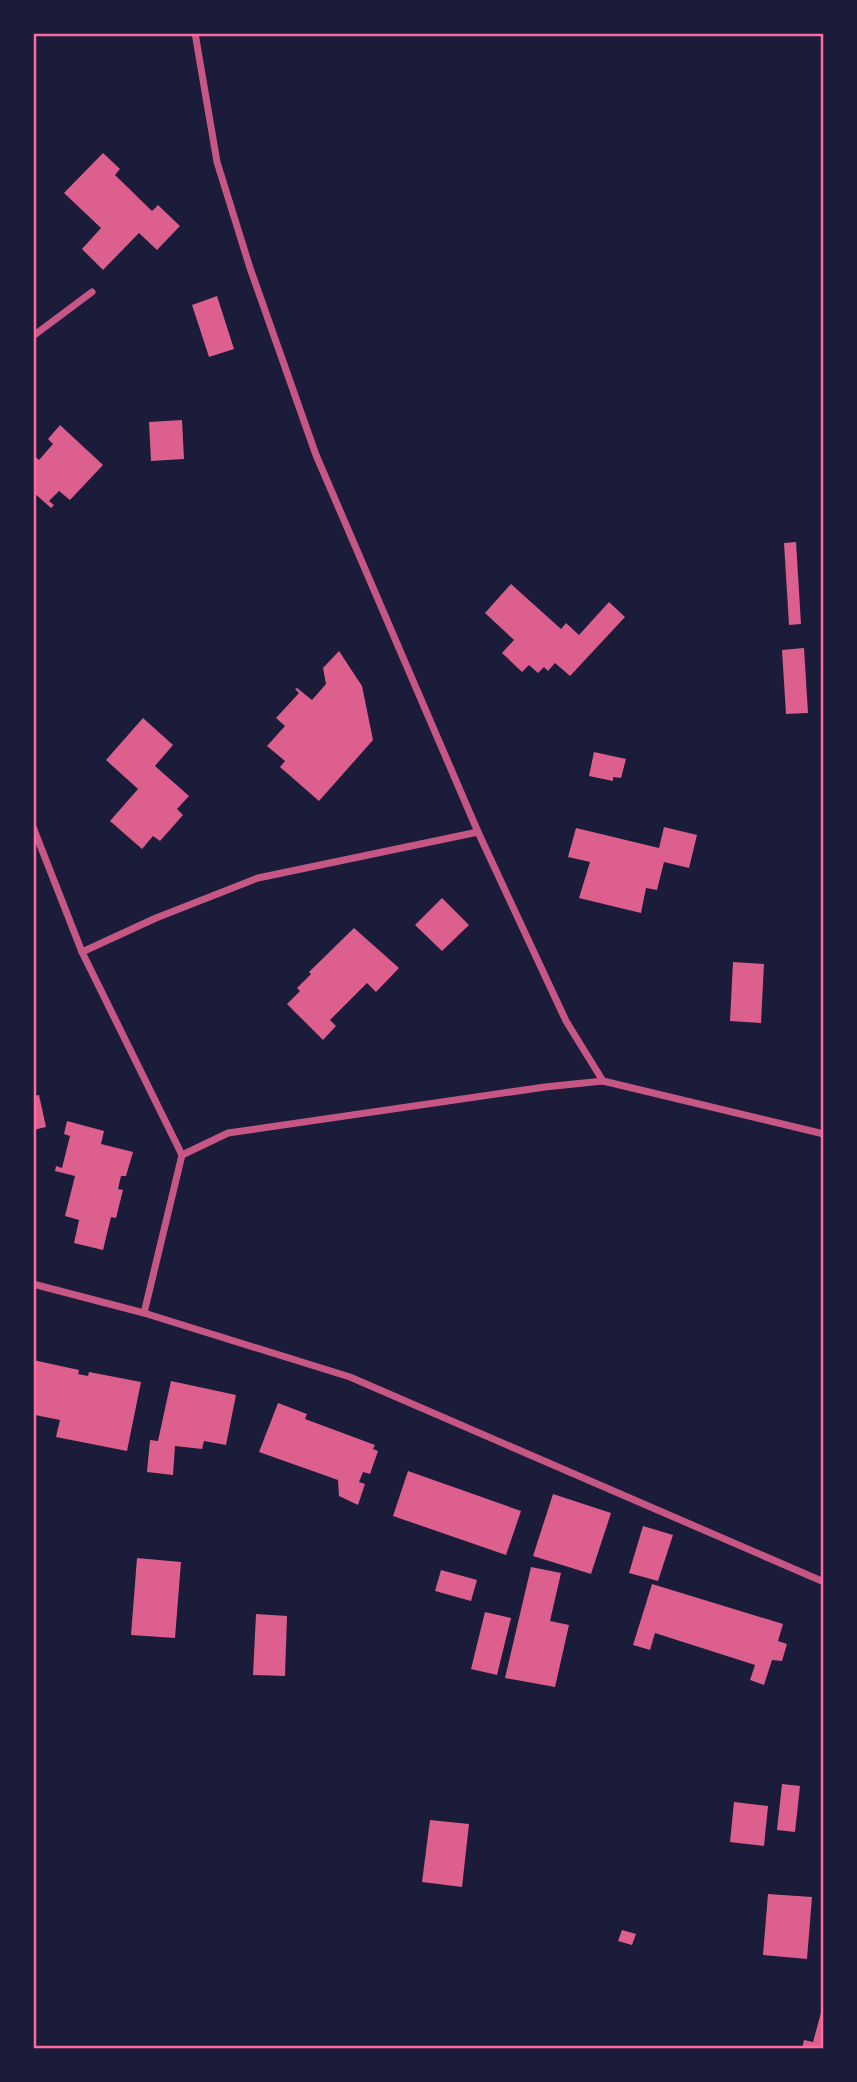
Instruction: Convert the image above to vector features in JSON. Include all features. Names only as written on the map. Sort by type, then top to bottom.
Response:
[{"type":"street","points":[[195,33],[217,162],[316,455],[478,832],[566,1021],[603,1081]]},
{"type":"street","points":[[33,336],[92,292]]},
{"type":"street","points":[[33,827],[82,952],[182,1155],[144,1313]]},
{"type":"street","points":[[82,952],[156,918],[258,878],[478,832]]},
{"type":"street","points":[[182,1155],[228,1133],[603,1081],[824,1134]]},
{"type":"street","points":[[33,1284],[144,1313],[350,1377],[824,1582]]},
{"type":"building","points":[[103,153],[120,169],[115,175],[152,211],[158,205],[180,226],[157,250],[139,233],[103,270],[82,249],[101,228],[64,193]]},
{"type":"building","points":[[217,296],[234,349],[209,357],[192,305]]},
{"type":"building","points":[[182,420],[184,459],[151,461],[149,422]]},
{"type":"building","points":[[60,425],[103,465],[70,500],[59,491],[49,501],[54,505],[51,508],[33,492],[33,455],[39,460],[53,444],[48,439]]},
{"type":"building","points":[[796,542],[801,624],[789,625],[784,543]]},
{"type":"building","points":[[511,584],[561,629],[566,623],[579,635],[609,602],[625,617],[570,676],[555,663],[548,671],[544,667],[538,673],[529,665],[522,672],[502,653],[514,640],[485,613]]},
{"type":"building","points":[[804,648],[808,713],[786,714],[782,650]]},
{"type":"building","points":[[339,651],[362,686],[373,740],[319,801],[280,767],[285,761],[267,746],[285,726],[276,718],[299,693],[295,689],[312,700],[326,684],[323,668]]},
{"type":"building","points":[[143,718],[173,745],[155,766],[189,796],[177,809],[183,815],[160,841],[153,836],[142,849],[110,821],[138,789],[106,760]]},
{"type":"building","points":[[594,752],[626,759],[621,778],[613,777],[613,781],[589,776]]},
{"type":"building","points":[[664,827],[697,835],[689,868],[664,862],[657,890],[646,888],[641,913],[579,898],[590,862],[568,857],[576,828],[659,848]]},
{"type":"building","points":[[442,898],[469,925],[442,951],[415,925]]},
{"type":"building","points":[[354,928],[399,968],[376,992],[367,983],[330,1020],[336,1026],[323,1040],[287,1004],[300,991],[297,988],[311,974],[309,972]]},
{"type":"building","points":[[733,962],[764,964],[761,1023],[730,1021]]},
{"type":"building","points":[[39,1095],[46,1127],[33,1130],[33,1096]]},
{"type":"building","points":[[67,1121],[104,1131],[101,1144],[133,1152],[126,1176],[121,1176],[118,1189],[123,1190],[116,1218],[111,1217],[103,1250],[74,1243],[79,1220],[65,1216],[75,1176],[55,1171],[56,1166],[62,1168],[70,1136],[64,1134]]},
{"type":"building","points":[[33,1360],[79,1370],[78,1374],[88,1376],[89,1372],[141,1382],[127,1451],[56,1437],[60,1420],[35,1415],[33,1420]]},
{"type":"building","points":[[171,1381],[236,1395],[226,1445],[204,1441],[202,1449],[175,1446],[173,1475],[147,1472],[150,1440],[158,1441]]},
{"type":"building","points":[[278,1403],[307,1414],[305,1419],[375,1445],[373,1449],[378,1451],[370,1474],[363,1472],[359,1482],[365,1484],[358,1505],[339,1496],[338,1480],[259,1452]]},
{"type":"building","points":[[408,1471],[521,1511],[506,1555],[393,1516]]},
{"type":"building","points":[[553,1494],[611,1513],[591,1574],[533,1556]]},
{"type":"building","points":[[643,1526],[673,1535],[658,1581],[629,1573]]},
{"type":"building","points":[[137,1558],[181,1562],[175,1638],[131,1635]]},
{"type":"building","points":[[531,1567],[561,1573],[550,1621],[569,1625],[555,1687],[505,1678]]},
{"type":"building","points":[[441,1570],[477,1580],[471,1601],[435,1591]]},
{"type":"building","points":[[652,1584],[783,1624],[778,1641],[787,1644],[782,1661],[772,1660],[764,1685],[750,1680],[755,1665],[655,1633],[650,1650],[633,1645]]},
{"type":"building","points":[[485,1612],[511,1618],[497,1675],[471,1669]]},
{"type":"building","points":[[256,1614],[287,1616],[285,1676],[253,1675]]},
{"type":"building","points":[[782,1784],[800,1786],[795,1832],[777,1830]]},
{"type":"building","points":[[734,1802],[768,1806],[764,1846],[730,1842]]},
{"type":"building","points":[[430,1820],[469,1824],[462,1887],[422,1882]]},
{"type":"building","points":[[768,1894],[812,1897],[807,1959],[763,1955]]},
{"type":"building","points":[[622,1930],[636,1934],[632,1945],[618,1941]]},
{"type":"building","points":[[824,2002],[824,2049],[802,2049],[804,2040],[813,2042]]}]
